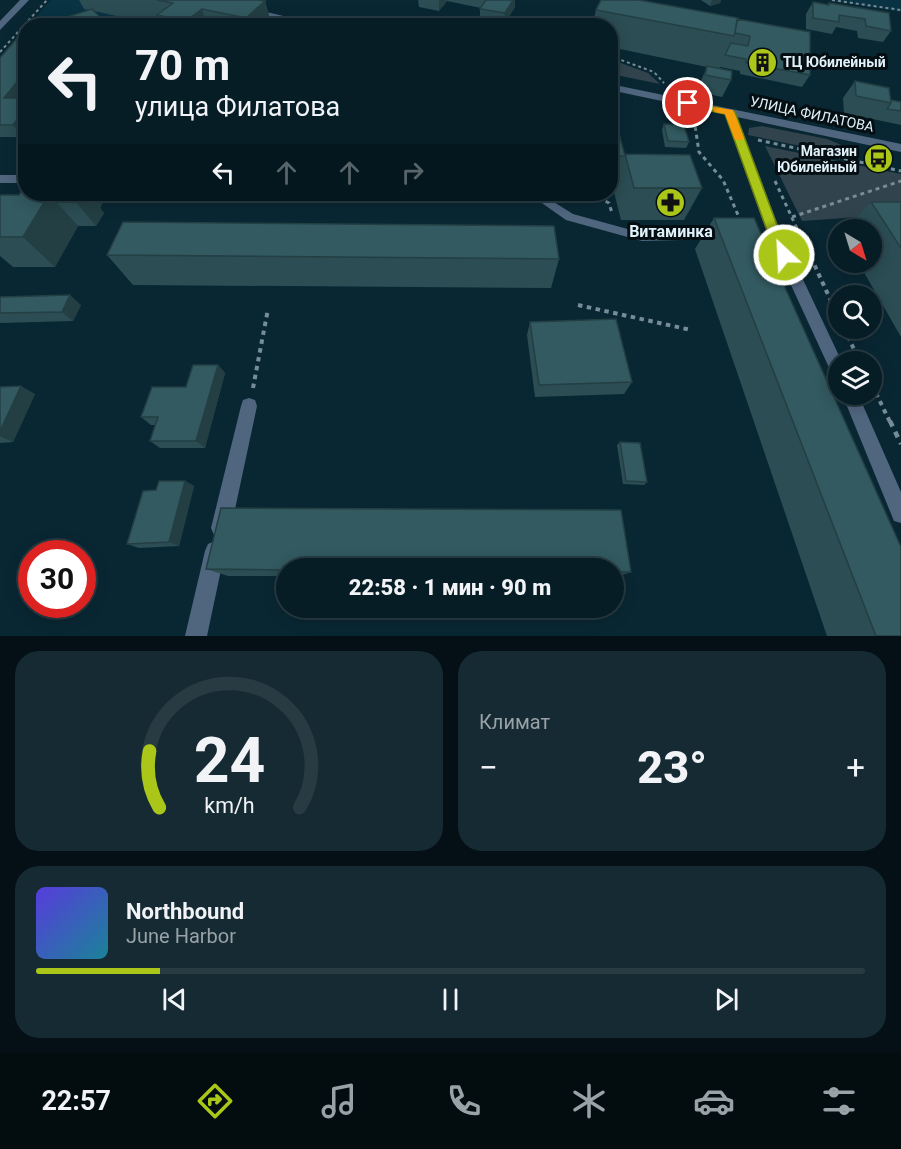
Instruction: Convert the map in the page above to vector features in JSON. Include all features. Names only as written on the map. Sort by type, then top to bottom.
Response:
[{"type":"street","points":[[0,27],[25,0]]},
{"type":"street","points":[[240,9],[279,18]]},
{"type":"street","name":"УЛИЦА ФИЛАТОВА","points":[[618,89],[901,148]]},
{"type":"street","points":[[730,112],[769,234],[829,351]]},
{"type":"street","points":[[0,180],[18,179]]},
{"type":"street","points":[[855,405],[901,514]]},
{"type":"street","points":[[196,636],[249,406]]},
{"type":"lane","points":[[545,201],[570,217],[642,237],[746,234]]},
{"type":"path","points":[[31,18],[47,0]]},
{"type":"path","points":[[832,0],[901,10]]},
{"type":"path","points":[[0,52],[18,32]]},
{"type":"path","points":[[694,118],[699,152],[723,180],[746,234]]},
{"type":"path","points":[[756,140],[760,149]]},
{"type":"path","points":[[774,178],[828,294]]},
{"type":"path","points":[[792,217],[901,181]]},
{"type":"path","points":[[578,304],[691,330]]},
{"type":"path","points":[[249,406],[268,309]]},
{"type":"path","points":[[882,405],[901,444]]},
{"type":"shaded area","points":[[51,0],[144,0],[226,18],[35,18]]},
{"type":"shaded area","points":[[827,0],[901,0],[901,12]]},
{"type":"shaded area","points":[[618,62],[648,73],[660,84],[618,75]]},
{"type":"shaded area","points":[[762,126],[827,139],[858,152],[858,158],[748,135],[749,128]]},
{"type":"shaded area","points":[[765,146],[901,174],[901,214],[802,221]]},
{"type":"building","points":[[157,0],[265,1],[246,18],[202,9],[190,18],[157,15],[173,3]]},
{"type":"building","points":[[486,0],[513,0],[505,13],[480,9]]},
{"type":"building","points":[[601,0],[639,0],[738,18],[734,36],[596,10]]},
{"type":"building","points":[[813,2],[889,13],[891,31],[866,26],[865,19],[839,15],[839,22],[813,18]]},
{"type":"building","points":[[92,9],[101,18],[64,18]]},
{"type":"building","points":[[737,19],[810,32],[810,75],[746,63],[746,59],[725,55],[731,43],[748,46],[750,36],[735,33]]},
{"type":"building","points":[[18,37],[18,81],[4,98],[18,98],[18,118],[13,125],[0,125],[0,58]]},
{"type":"building","points":[[707,66],[732,71],[731,80],[705,75]]},
{"type":"building","points":[[855,81],[889,88],[891,103],[856,96]]},
{"type":"building","points":[[891,100],[901,102],[901,111],[887,109]]},
{"type":"building","points":[[664,124],[684,125],[689,142],[668,141]]},
{"type":"building","points":[[618,130],[625,156],[618,156]]},
{"type":"building","points":[[625,154],[690,155],[702,188],[634,188]]},
{"type":"building","points":[[0,195],[18,195],[18,201],[45,201],[23,237],[0,237]]},
{"type":"building","points":[[871,202],[901,202],[901,248]]},
{"type":"building","points":[[714,218],[754,218],[828,384],[828,405],[838,405],[901,547],[901,636],[876,636]]},
{"type":"building","points":[[123,222],[554,226],[559,259],[107,255]]},
{"type":"building","points":[[70,295],[62,312],[0,313],[0,297]]},
{"type":"building","points":[[616,319],[632,382],[539,385],[530,322]]},
{"type":"building","points":[[193,365],[218,365],[196,441],[150,441],[158,417],[141,417],[152,387],[186,387]]},
{"type":"building","points":[[21,386],[0,431],[0,387]]},
{"type":"building","points":[[620,442],[640,443],[647,482],[626,481]]},
{"type":"building","points":[[159,481],[185,481],[169,542],[127,544],[143,491],[156,490]]},
{"type":"building","points":[[221,508],[621,510],[631,572],[624,572],[624,558],[276,558],[276,570],[206,569]]},
{"type":"slow traffic","points":[[718,110],[730,112],[738,138]]},
{"type":"place","name":"ТЦ Юбилейный","points":[[762,62]]},
{"type":"place","name":"Магазин Юбилейный","points":[[878,159]]},
{"type":"place","name":"Витаминка","points":[[671,203]]},
{"type":"route","points":[[688,103],[730,112],[784,255]]}]
